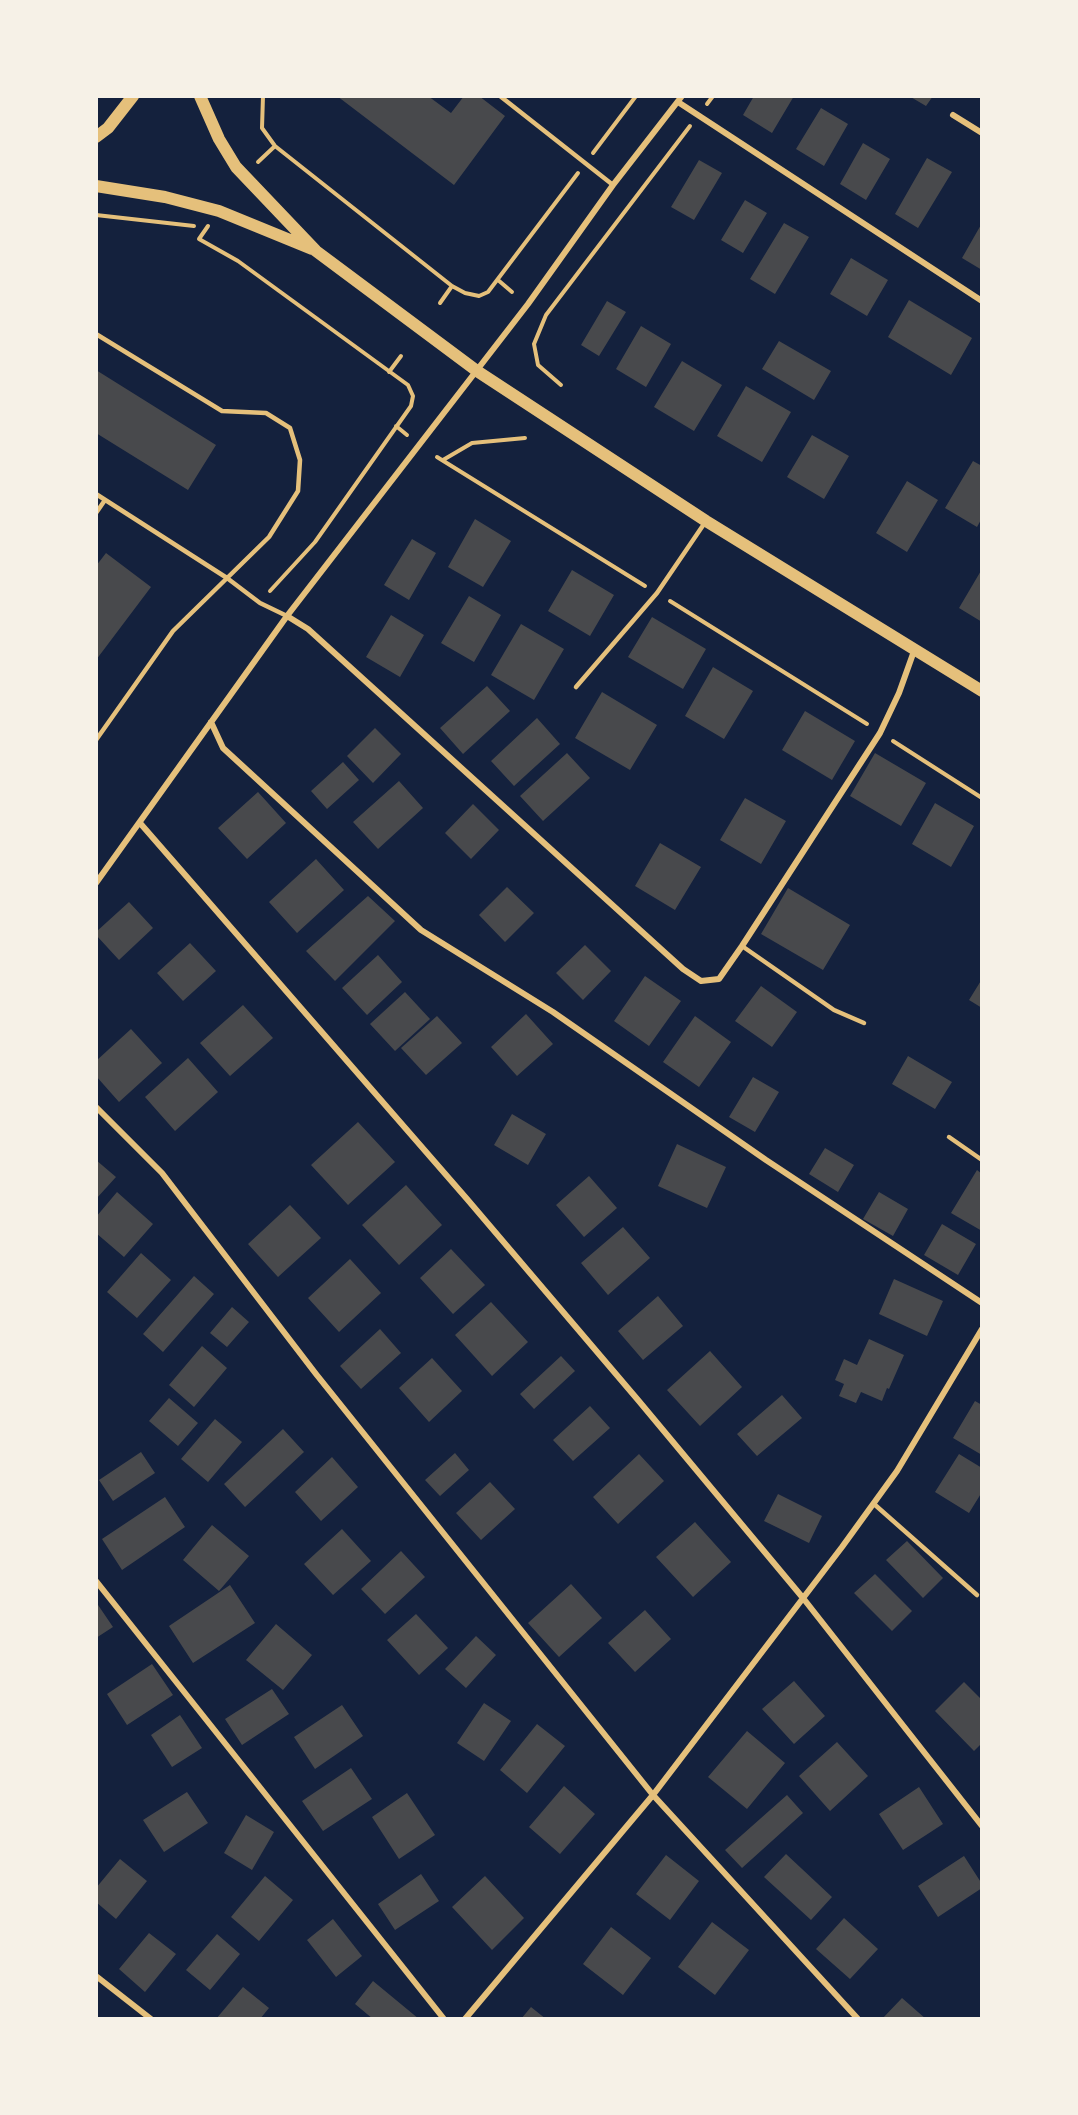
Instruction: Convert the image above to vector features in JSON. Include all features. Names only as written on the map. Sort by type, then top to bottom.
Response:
[{"type":"main road","points":[[96,137],[108,128],[133,96]]},
{"type":"main road","points":[[200,96],[219,139],[236,167],[316,251],[477,371],[706,521],[982,691]]},
{"type":"main road","points":[[96,186],[165,197],[219,211],[316,251]]},
{"type":"street","points":[[96,883],[287,616],[528,304],[613,185],[680,99],[698,116],[982,301]]},
{"type":"street","points":[[953,115],[982,134]]},
{"type":"street","points":[[287,616],[308,629],[683,969],[701,981],[719,979],[880,733],[899,693],[914,651]]},
{"type":"street","points":[[211,722],[223,748],[421,930],[553,1012],[766,1160],[982,1303]]},
{"type":"street","points":[[140,823],[483,1218],[803,1598],[982,1826]]},
{"type":"street","points":[[96,1107],[162,1173],[316,1374],[653,1795],[858,2019]]},
{"type":"street","points":[[465,2019],[653,1795],[874,1504],[897,1471],[982,1329]]},
{"type":"street","points":[[96,1581],[444,2019]]},
{"type":"street","points":[[96,1976],[151,2019]]},
{"type":"lane","points":[[500,96],[613,185]]},
{"type":"lane","points":[[96,334],[222,411],[266,413],[290,429],[300,460],[298,491],[269,537],[173,632],[96,740]]},
{"type":"lane","points":[[96,494],[227,578],[260,603],[287,616]]},
{"type":"lane","points":[[96,513],[105,500]]},
{"type":"lane","points":[[576,687],[657,594],[706,521]]},
{"type":"lane","points":[[742,946],[834,1010],[864,1023]]},
{"type":"lane","points":[[949,1137],[982,1160]]},
{"type":"lane","points":[[874,1504],[977,1595]]},
{"type":"path","points":[[263,96],[262,128],[275,146],[452,286],[465,293],[479,296],[488,292],[498,280],[636,96]]},
{"type":"path","points":[[561,385],[538,365],[534,344],[546,315],[712,96]]},
{"type":"path","points":[[258,162],[275,146]]},
{"type":"path","points":[[209,224],[199,239],[238,261],[408,385],[412,396],[411,406],[315,542],[260,603]]},
{"type":"path","points":[[498,280],[512,292]]},
{"type":"path","points":[[440,303],[452,286]]},
{"type":"path","points":[[389,372],[401,356]]},
{"type":"path","points":[[396,426],[408,437]]},
{"type":"path","points":[[443,460],[472,443],[525,438]]},
{"type":"path","points":[[437,457],[982,798]]},
{"type":"building","points":[[337,96],[428,96],[451,113],[464,96],[479,96],[505,116],[454,185]]},
{"type":"building","points":[[754,96],[794,96],[772,133],[743,115]]},
{"type":"building","points":[[909,96],[933,96],[926,106]]},
{"type":"building","points":[[821,108],[848,124],[824,166],[796,149]]},
{"type":"building","points":[[863,143],[890,159],[866,200],[840,184]]},
{"type":"building","points":[[927,158],[952,172],[918,228],[895,214]]},
{"type":"building","points":[[699,160],[722,173],[694,220],[671,207]]},
{"type":"building","points":[[745,200],[767,213],[743,253],[721,240]]},
{"type":"building","points":[[784,223],[809,237],[775,294],[750,279]]},
{"type":"building","points":[[982,223],[982,270],[962,258]]},
{"type":"building","points":[[851,258],[888,280],[867,316],[830,294]]},
{"type":"building","points":[[909,300],[972,338],[951,375],[888,337]]},
{"type":"building","points":[[607,301],[626,312],[599,356],[581,345]]},
{"type":"building","points":[[641,326],[671,344],[646,387],[616,369]]},
{"type":"building","points":[[779,341],[831,371],[814,400],[762,369]]},
{"type":"building","points":[[682,361],[722,385],[694,431],[654,407]]},
{"type":"building","points":[[96,370],[216,445],[188,490],[96,433]]},
{"type":"building","points":[[746,386],[791,412],[762,462],[717,436]]},
{"type":"building","points":[[812,435],[849,456],[824,499],[787,477]]},
{"type":"building","points":[[973,461],[982,466],[982,518],[977,527],[945,508]]},
{"type":"building","points":[[907,481],[938,500],[907,552],[876,533]]},
{"type":"building","points":[[475,519],[511,541],[483,587],[448,567]]},
{"type":"building","points":[[412,539],[436,553],[409,600],[384,585]]},
{"type":"building","points":[[106,553],[151,587],[96,660],[96,566]]},
{"type":"building","points":[[982,569],[982,622],[959,608]]},
{"type":"building","points":[[572,570],[614,595],[590,636],[548,611]]},
{"type":"building","points":[[469,596],[501,615],[474,662],[441,643]]},
{"type":"building","points":[[391,615],[424,635],[400,677],[366,657]]},
{"type":"building","points":[[652,617],[706,649],[683,689],[628,657]]},
{"type":"building","points":[[521,624],[564,649],[534,700],[491,675]]},
{"type":"building","points":[[713,667],[753,691],[724,739],[685,716]]},
{"type":"building","points":[[487,686],[510,711],[463,754],[440,728]]},
{"type":"building","points":[[602,692],[657,725],[630,770],[575,738]]},
{"type":"building","points":[[805,711],[855,741],[832,780],[782,750]]},
{"type":"building","points":[[537,718],[560,744],[514,786],[491,761]]},
{"type":"building","points":[[375,728],[401,754],[373,783],[347,756]]},
{"type":"building","points":[[567,753],[590,778],[543,821],[520,796]]},
{"type":"building","points":[[875,753],[926,783],[901,826],[850,796]]},
{"type":"building","points":[[343,762],[359,780],[327,809],[311,791]]},
{"type":"building","points":[[399,781],[423,808],[378,849],[353,822]]},
{"type":"building","points":[[258,792],[286,823],[247,859],[218,828]]},
{"type":"building","points":[[745,798],[786,821],[761,864],[720,840]]},
{"type":"building","points":[[935,803],[974,826],[951,867],[912,844]]},
{"type":"building","points":[[473,804],[499,830],[471,859],[445,833]]},
{"type":"building","points":[[660,843],[701,867],[675,910],[635,886]]},
{"type":"building","points":[[316,859],[344,890],[297,933],[269,902]]},
{"type":"building","points":[[507,887],[534,913],[505,942],[479,915]]},
{"type":"building","points":[[788,888],[850,925],[823,970],[761,934]]},
{"type":"building","points":[[368,896],[395,921],[335,981],[306,951]]},
{"type":"building","points":[[129,902],[153,928],[119,960],[96,935],[96,932]]},
{"type":"building","points":[[190,943],[216,971],[183,1001],[157,973]]},
{"type":"building","points":[[585,945],[611,971],[583,1000],[556,973]]},
{"type":"building","points":[[378,955],[402,982],[367,1015],[342,988]]},
{"type":"building","points":[[645,976],[681,1001],[649,1046],[614,1021]]},
{"type":"building","points":[[982,979],[982,1008],[969,1000]]},
{"type":"building","points":[[761,986],[797,1012],[772,1047],[735,1021]]},
{"type":"building","points":[[405,992],[430,1019],[395,1051],[370,1024]]},
{"type":"building","points":[[243,1005],[273,1038],[230,1076],[200,1043]]},
{"type":"building","points":[[526,1014],[553,1044],[517,1076],[491,1047]]},
{"type":"building","points":[[437,1016],[462,1043],[426,1075],[401,1048]]},
{"type":"building","points":[[695,1016],[731,1042],[699,1087],[663,1062]]},
{"type":"building","points":[[131,1029],[162,1063],[119,1102],[96,1076],[96,1061]]},
{"type":"building","points":[[908,1056],[952,1082],[935,1109],[892,1084]]},
{"type":"building","points":[[188,1058],[218,1092],[175,1131],[145,1097]]},
{"type":"building","points":[[753,1077],[779,1092],[755,1132],[729,1117]]},
{"type":"building","points":[[512,1114],[546,1134],[528,1165],[494,1145]]},
{"type":"building","points":[[358,1122],[395,1162],[348,1205],[311,1165]]},
{"type":"building","points":[[677,1144],[726,1167],[707,1208],[658,1186]]},
{"type":"building","points":[[825,1148],[854,1165],[838,1192],[809,1174]]},
{"type":"building","points":[[96,1160],[116,1177],[96,1199]]},
{"type":"building","points":[[977,1170],[982,1174],[982,1231],[951,1213]]},
{"type":"building","points":[[589,1176],[617,1208],[584,1237],[556,1205]]},
{"type":"building","points":[[406,1185],[442,1225],[399,1265],[362,1225]]},
{"type":"building","points":[[117,1192],[153,1224],[124,1257],[96,1233],[96,1217]]},
{"type":"building","points":[[879,1192],[908,1209],[893,1236],[863,1219]]},
{"type":"building","points":[[290,1205],[321,1238],[278,1277],[248,1244]]},
{"type":"building","points":[[942,1224],[976,1244],[958,1275],[924,1255]]},
{"type":"building","points":[[623,1227],[650,1258],[608,1295],[581,1263]]},
{"type":"building","points":[[451,1249],[485,1285],[453,1314],[420,1278]]},
{"type":"building","points":[[141,1253],[171,1280],[137,1318],[107,1292]]},
{"type":"building","points":[[350,1259],[381,1293],[339,1332],[308,1298]]},
{"type":"building","points":[[194,1276],[214,1294],[163,1352],[143,1334]]},
{"type":"building","points":[[894,1279],[943,1301],[927,1336],[879,1314]]},
{"type":"building","points":[[658,1296],[683,1326],[643,1360],[618,1331]]},
{"type":"building","points":[[491,1302],[528,1342],[492,1376],[455,1335]]},
{"type":"building","points":[[232,1307],[249,1322],[227,1347],[210,1333]]},
{"type":"building","points":[[380,1329],[401,1353],[361,1389],[340,1366]]},
{"type":"building","points":[[869,1339],[904,1355],[882,1401],[861,1392],[856,1403],[839,1396],[844,1384],[835,1380],[844,1359],[857,1365]]},
{"type":"building","points":[[202,1346],[227,1368],[194,1407],[169,1385]]},
{"type":"building","points":[[710,1351],[742,1387],[700,1426],[667,1390]]},
{"type":"building","points":[[561,1356],[575,1371],[534,1409],[520,1394]]},
{"type":"building","points":[[432,1358],[462,1391],[429,1422],[399,1388]]},
{"type":"building","points":[[782,1395],[802,1418],[757,1456],[737,1434]]},
{"type":"building","points":[[169,1398],[198,1423],[178,1446],[149,1421]]},
{"type":"building","points":[[975,1401],[982,1405],[982,1455],[953,1438]]},
{"type":"building","points":[[590,1406],[610,1428],[573,1461],[553,1440]]},
{"type":"building","points":[[215,1419],[242,1442],[208,1482],[181,1459]]},
{"type":"building","points":[[283,1429],[304,1452],[245,1507],[224,1484]]},
{"type":"building","points":[[141,1452],[155,1473],[113,1501],[99,1480]]},
{"type":"building","points":[[455,1453],[469,1470],[440,1496],[425,1480]]},
{"type":"building","points":[[639,1454],[664,1481],[618,1524],[593,1497]]},
{"type":"building","points":[[959,1454],[982,1468],[982,1492],[969,1513],[935,1492]]},
{"type":"building","points":[[332,1457],[358,1487],[321,1521],[295,1492]]},
{"type":"building","points":[[490,1482],[515,1509],[481,1540],[456,1513]]},
{"type":"building","points":[[778,1494],[822,1516],[809,1543],[764,1521]]},
{"type":"building","points":[[165,1497],[185,1527],[122,1570],[102,1539]]},
{"type":"building","points":[[695,1522],[731,1562],[693,1597],[656,1557]]},
{"type":"building","points":[[212,1525],[249,1556],[219,1591],[183,1560]]},
{"type":"building","points":[[342,1529],[371,1561],[333,1595],[304,1564]]},
{"type":"building","points":[[907,1541],[943,1578],[923,1598],[886,1560]]},
{"type":"building","points":[[401,1551],[425,1577],[385,1614],[361,1589]]},
{"type":"building","points":[[875,1574],[912,1611],[892,1631],[854,1593]]},
{"type":"building","points":[[571,1584],[602,1618],[559,1657],[528,1623]]},
{"type":"building","points":[[230,1585],[255,1623],[193,1663],[169,1626]]},
{"type":"building","points":[[96,1602],[113,1627],[96,1638]]},
{"type":"building","points":[[645,1610],[671,1639],[635,1672],[608,1643]]},
{"type":"building","points":[[416,1614],[448,1648],[419,1675],[387,1640]]},
{"type":"building","points":[[276,1624],[312,1655],[283,1690],[246,1660]]},
{"type":"building","points":[[476,1636],[496,1655],[466,1688],[445,1669]]},
{"type":"building","points":[[152,1664],[173,1695],[127,1725],[107,1694]]},
{"type":"building","points":[[794,1681],[825,1716],[794,1744],[762,1709]]},
{"type":"building","points":[[964,1682],[982,1700],[982,1743],[974,1751],[935,1711]]},
{"type":"building","points":[[272,1689],[289,1714],[242,1745],[225,1719]]},
{"type":"building","points":[[484,1703],[511,1721],[484,1761],[457,1743]]},
{"type":"building","points":[[342,1705],[363,1736],[315,1769],[294,1737]]},
{"type":"building","points":[[180,1715],[202,1748],[172,1767],[151,1735]]},
{"type":"building","points":[[537,1724],[565,1746],[527,1793],[500,1770]]},
{"type":"building","points":[[747,1731],[785,1763],[747,1809],[708,1777]]},
{"type":"building","points":[[837,1742],[868,1776],[830,1811],[799,1776]]},
{"type":"building","points":[[351,1768],[372,1799],[323,1831],[302,1801]]},
{"type":"building","points":[[564,1786],[595,1814],[560,1854],[529,1827]]},
{"type":"building","points":[[919,1787],[943,1824],[903,1850],[879,1814]]},
{"type":"building","points":[[187,1792],[208,1823],[164,1852],[143,1820]]},
{"type":"building","points":[[407,1793],[435,1835],[399,1859],[372,1817]]},
{"type":"building","points":[[787,1795],[803,1813],[742,1868],[725,1850]]},
{"type":"building","points":[[246,1815],[274,1832],[252,1870],[224,1853]]},
{"type":"building","points":[[786,1854],[832,1897],[811,1920],[764,1877]]},
{"type":"building","points":[[666,1855],[699,1881],[670,1920],[636,1894]]},
{"type":"building","points":[[964,1856],[982,1884],[982,1888],[938,1917],[918,1886]]},
{"type":"building","points":[[120,1859],[147,1881],[116,1919],[96,1902],[96,1888]]},
{"type":"building","points":[[421,1874],[439,1901],[395,1930],[378,1904]]},
{"type":"building","points":[[265,1876],[293,1900],[259,1941],[231,1917]]},
{"type":"building","points":[[485,1876],[524,1918],[492,1950],[452,1907]]},
{"type":"building","points":[[844,1918],[878,1949],[850,1979],[816,1949]]},
{"type":"building","points":[[333,1919],[362,1956],[336,1977],[307,1940]]},
{"type":"building","points":[[712,1922],[749,1950],[715,1995],[678,1967]]},
{"type":"building","points":[[611,1927],[651,1958],[623,1995],[583,1964]]},
{"type":"building","points":[[149,1933],[176,1954],[145,1992],[119,1969]]},
{"type":"building","points":[[217,1934],[240,1954],[210,1990],[186,1970]]},
{"type":"building","points":[[373,1981],[419,2019],[373,2019],[355,2004]]},
{"type":"building","points":[[243,1987],[269,2008],[260,2019],[216,2019]]},
{"type":"building","points":[[902,1998],[926,2019],[882,2019]]},
{"type":"building","points":[[531,2007],[546,2019],[521,2019]]}]
